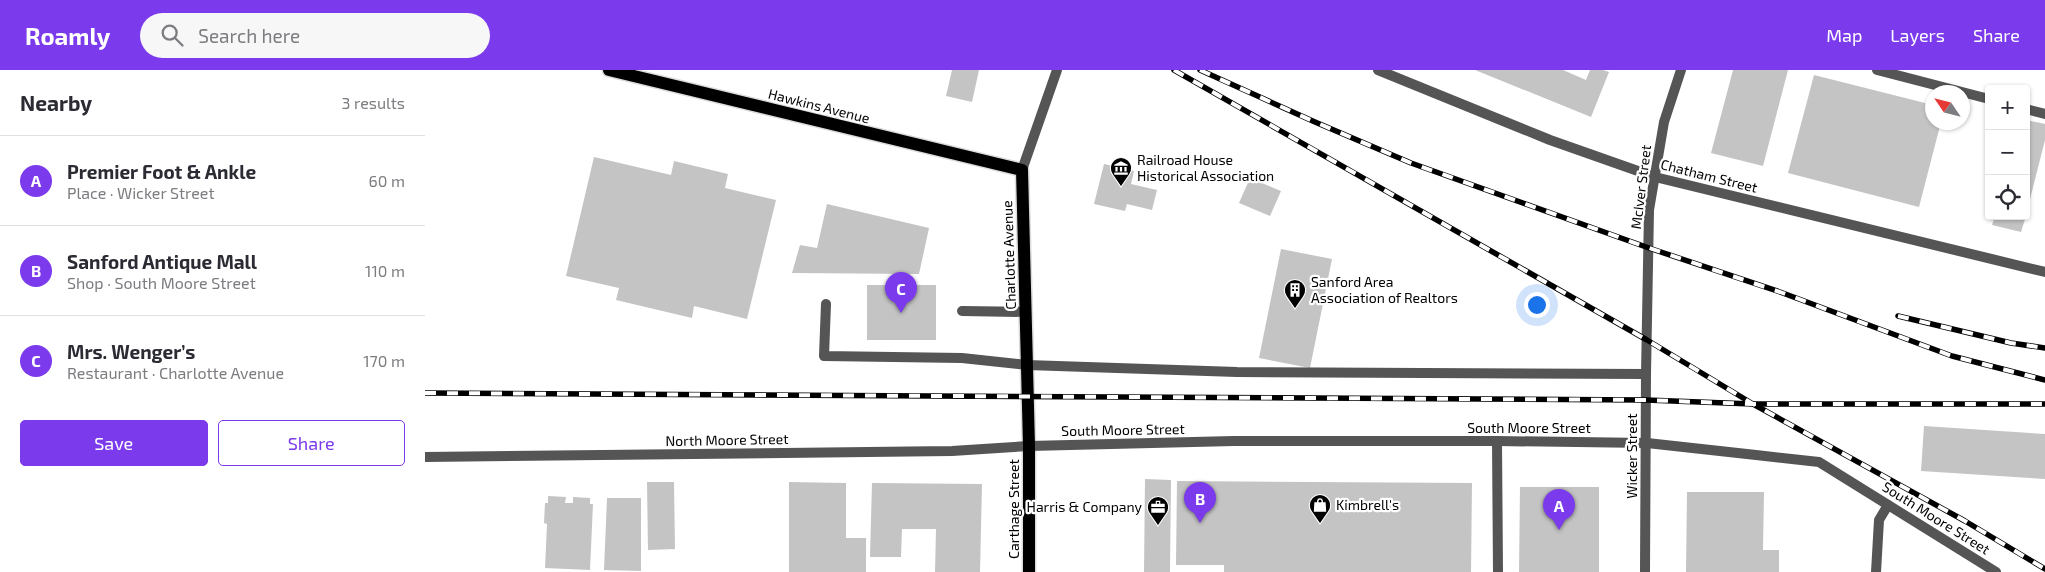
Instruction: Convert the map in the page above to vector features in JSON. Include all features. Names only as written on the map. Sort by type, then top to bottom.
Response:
[{"type":"main road","name":"Hawkins Avenue","points":[[609,70],[1022,170]]},
{"type":"main road","name":"Charlotte Avenue","points":[[1022,170],[1029,446]]},
{"type":"main road","name":"Carthage Street","points":[[1029,446],[1029,572]]},
{"type":"street","name":"Charlotte Avenue","points":[[1022,170],[1057,70]]},
{"type":"street","name":"Chatham Street","points":[[1378,70],[1550,140],[1655,177],[2045,272]]},
{"type":"street","name":"McIver Street","points":[[1647,340],[1649,217],[1664,122],[1681,70]]},
{"type":"street","points":[[1877,70],[1985,98]]},
{"type":"street","points":[[2030,110],[2045,114]]},
{"type":"street","points":[[826,304],[824,356],[962,358],[1027,365],[1237,372],[1645,374]]},
{"type":"street","points":[[962,310],[1026,312]]},
{"type":"street","name":"Wicker Street","points":[[1645,572],[1647,443],[1645,374],[1647,340]]},
{"type":"street","name":"South Moore Street","points":[[1029,446],[1234,441],[1647,443],[1819,462],[1995,572]]},
{"type":"street","points":[[1497,441],[1497,572]]},
{"type":"street","name":"North Moore Street","points":[[425,457],[953,451],[1029,446]]},
{"type":"street","points":[[1877,572],[1879,520],[1888,505]]},
{"type":"building","points":[[952,70],[979,70],[972,102],[946,96]]},
{"type":"building","points":[[1475,70],[1563,70],[1586,80],[1590,70],[1609,72],[1591,117]]},
{"type":"building","points":[[1733,70],[1788,70],[1763,166],[1711,153]]},
{"type":"building","points":[[1814,75],[1925,103],[1925,130],[1939,130],[1919,207],[1788,173]]},
{"type":"building","points":[[2030,121],[2045,124],[2045,140],[2030,199]]},
{"type":"building","points":[[594,157],[671,175],[674,161],[728,174],[725,188],[776,200],[747,319],[694,306],[692,318],[616,300],[619,288],[566,276]]},
{"type":"building","name":"Railroad House Historical Association","points":[[1104,164],[1134,171],[1131,184],[1157,190],[1152,210],[1127,204],[1125,211],[1094,204]]},
{"type":"building","points":[[1250,178],[1281,191],[1270,216],[1239,203]]},
{"type":"building","points":[[827,204],[929,228],[919,274],[792,273],[800,245],[817,248]]},
{"type":"building","points":[[1994,220],[2025,220],[2021,232],[1992,225]]},
{"type":"building","name":"Sanford Area Association of Realtors","points":[[1281,249],[1332,259],[1310,368],[1259,358]]},
{"type":"building","points":[[867,285],[936,285],[936,340],[867,340]]},
{"type":"building","points":[[1924,426],[2045,434],[2045,479],[1921,471]]},
{"type":"building","name":"Harris & Company","points":[[1145,479],[1171,480],[1170,572],[1144,572]]},
{"type":"building","name":"Kimbrell's","points":[[1177,481],[1472,483],[1471,572],[1224,572],[1224,565],[1176,565]]},
{"type":"building","points":[[647,482],[674,482],[675,549],[648,550]]},
{"type":"building","points":[[789,482],[846,483],[846,538],[866,538],[866,572],[789,572]]},
{"type":"building","points":[[872,483],[982,484],[980,572],[935,572],[936,529],[902,529],[901,557],[870,557]]},
{"type":"building","points":[[1520,487],[1599,487],[1599,572],[1519,572]]},
{"type":"building","points":[[1687,492],[1764,492],[1763,550],[1779,550],[1779,572],[1686,572]]},
{"type":"building","points":[[548,496],[566,497],[565,503],[573,503],[573,497],[590,498],[590,504],[593,504],[590,570],[545,568],[547,524],[544,523],[545,503],[548,503]]},
{"type":"building","points":[[607,498],[641,498],[641,571],[604,570]]},
{"type":"railway","points":[[1174,70],[1647,340],[1753,404],[1965,521],[2045,569]]},
{"type":"railway","points":[[1200,70],[1411,163],[1649,248],[1780,292],[1952,356],[2045,380]]},
{"type":"railway","points":[[1898,316],[2011,343],[2045,348]]},
{"type":"railway","points":[[425,393],[1646,400],[1753,404],[2045,404]]},
{"type":"place","name":"Railroad House Historical Association","points":[[1121,187]]},
{"type":"place","name":"Sanford Area Association of Realtors","points":[[1295,309]]},
{"type":"place","name":"Mrs. Wenger’s","points":[[901,313]]},
{"type":"place","name":"Sanford Antique Mall","points":[[1200,523]]},
{"type":"place","name":"Kimbrell's","points":[[1320,524]]},
{"type":"place","name":"Harris & Company","points":[[1158,526]]},
{"type":"place","name":"Premier Foot & Ankle","points":[[1559,530]]}]
